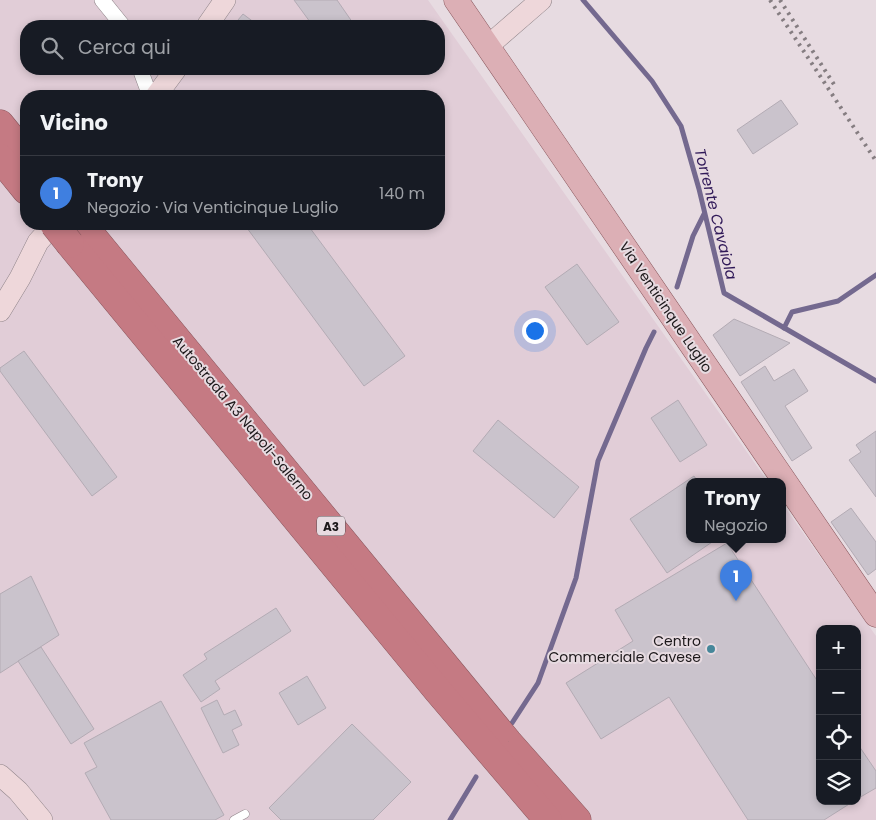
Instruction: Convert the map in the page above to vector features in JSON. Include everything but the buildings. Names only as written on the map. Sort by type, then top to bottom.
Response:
[{"type":"highway","points":[[0,124],[20,149]]},
{"type":"highway","points":[[0,158],[20,183]]},
{"type":"highway","name":"Autostrada A3 Napoli-Salerno","points":[[71,230],[438,691],[548,820]]},
{"type":"highway","name":"Autostrada A3 Napoli-Salerno","points":[[71,230],[508,742],[577,820]]},
{"type":"highway","points":[[438,691],[476,755],[525,820]]},
{"type":"main road","name":"Via Venticinque Luglio","points":[[456,0],[783,478]]},
{"type":"main road","name":"Via Venticinque Luglio","points":[[786,483],[876,615]]},
{"type":"street","points":[[102,0],[118,20]]},
{"type":"street","points":[[211,20],[225,0]]},
{"type":"street","points":[[488,46],[540,0]]},
{"type":"street","points":[[142,75],[148,90]]},
{"type":"street","points":[[160,90],[169,75]]},
{"type":"street","points":[[0,311],[20,278],[67,230]]},
{"type":"street","points":[[0,775],[18,792],[42,820]]},
{"type":"lane","points":[[234,820],[245,814]]},
{"type":"shaded area","points":[[0,0],[428,0],[442,20],[20,20],[20,75],[445,75],[445,24],[765,478],[686,478],[686,543],[786,543],[786,509],[876,636],[876,820],[0,820]]},
{"type":"waterway","name":"Torrente Cavaiola","points":[[583,0],[652,81],[681,126],[699,189],[724,293],[876,381]]},
{"type":"waterway","points":[[677,287],[693,236],[704,214]]},
{"type":"waterway","points":[[784,328],[792,312],[838,301],[876,275]]},
{"type":"waterway","points":[[512,723],[538,683],[576,578],[598,461],[654,332]]},
{"type":"waterway","points":[[450,820],[476,777]]},
{"type":"railway","points":[[770,0],[876,161]]},
{"type":"railway","points":[[780,0],[835,86]]},
{"type":"place","name":"Trony","points":[[736,601]]},
{"type":"place","name":"Centro Commerciale Cavese","points":[[711,649]]}]
